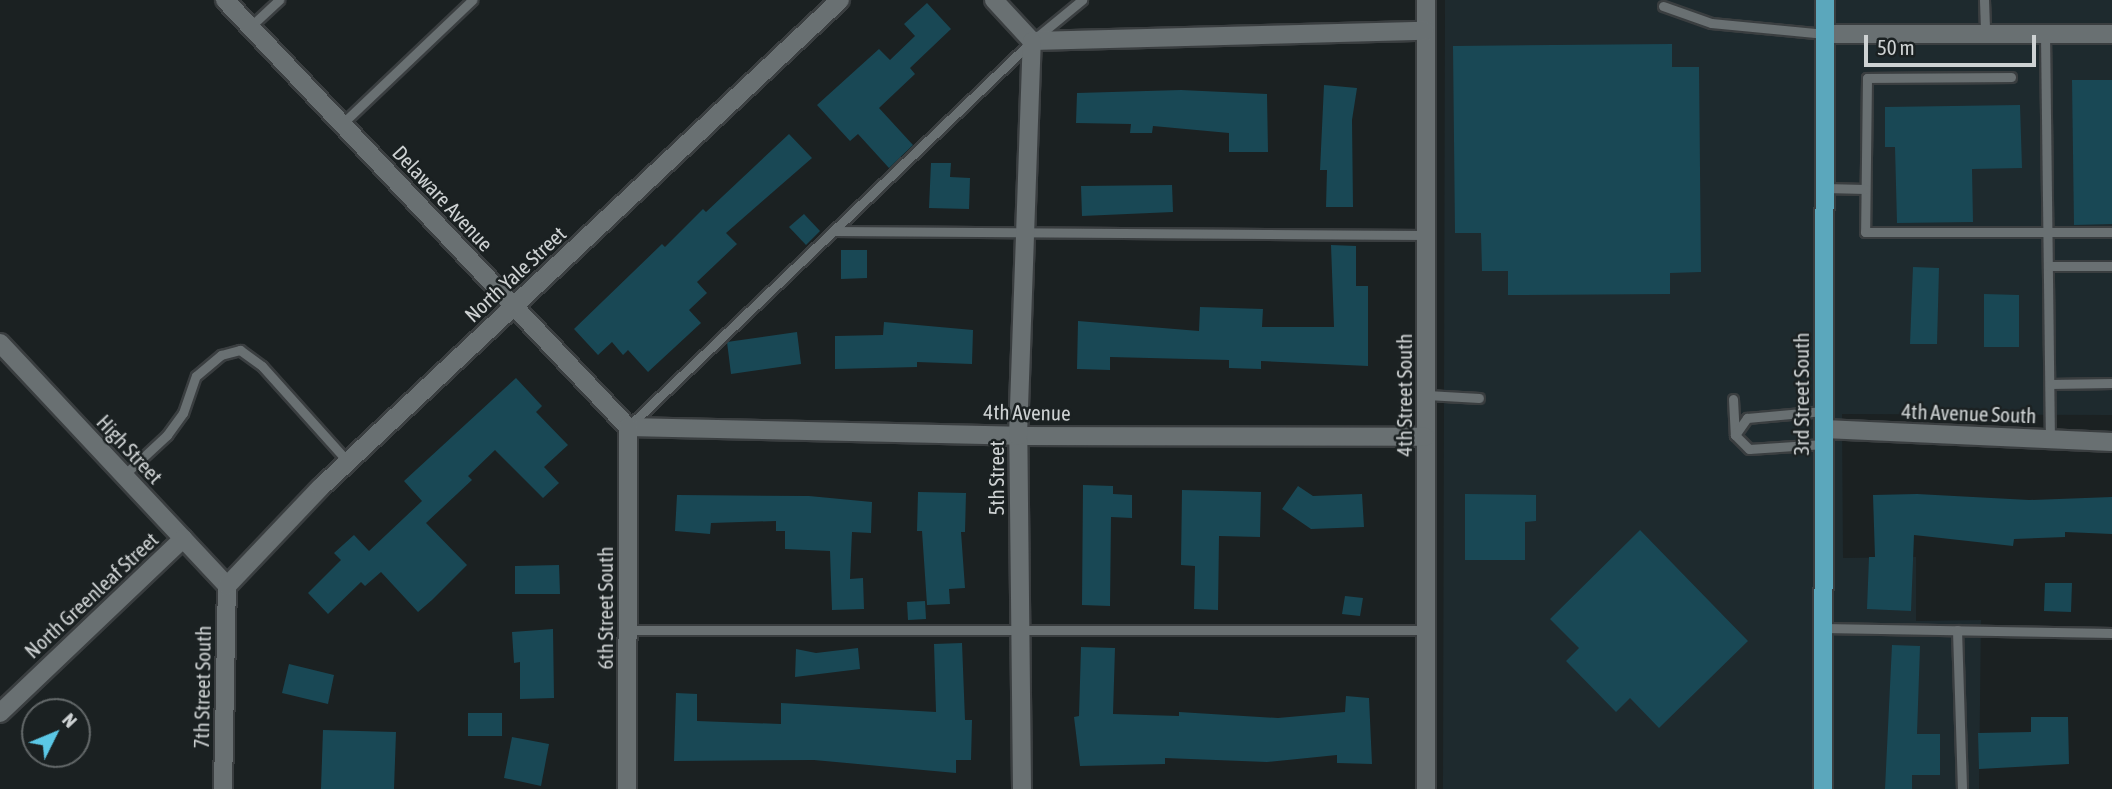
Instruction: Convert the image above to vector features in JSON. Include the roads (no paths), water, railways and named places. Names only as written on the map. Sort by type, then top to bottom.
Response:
[{"type":"main road","name":"3rd Street South","points":[[1823,789],[1825,0]]},
{"type":"street","name":"Delaware Avenue","points":[[225,0],[628,427]]},
{"type":"street","name":"North Yale Street","points":[[227,586],[348,462],[840,0]]},
{"type":"street","points":[[994,0],[1032,41],[1425,31]]},
{"type":"street","name":"4th Street South","points":[[1426,0],[1427,396],[1423,630],[1426,789]]},
{"type":"street","points":[[1825,33],[2112,34]]},
{"type":"street","name":"5th Street","points":[[1022,789],[1018,436],[1032,41]]},
{"type":"street","name":"High Street","points":[[0,343],[227,586]]},
{"type":"street","name":"4th Avenue","points":[[628,427],[1018,436],[1425,437]]},
{"type":"street","name":"6th Street South","points":[[627,789],[628,427]]},
{"type":"street","name":"4th Avenue South","points":[[1824,436],[2112,442]]},
{"type":"street","name":"North Greenleaf Street","points":[[0,713],[183,539]]},
{"type":"street","name":"7th Street South","points":[[223,789],[227,586]]},
{"type":"lane","points":[[250,27],[279,0]]},
{"type":"lane","points":[[342,124],[472,0]]},
{"type":"lane","points":[[628,427],[1032,41],[1082,0]]},
{"type":"lane","points":[[1984,0],[1985,34]]},
{"type":"lane","points":[[1663,6],[1710,23],[1825,33]]},
{"type":"lane","points":[[2045,34],[2050,439]]},
{"type":"lane","points":[[2011,77],[1867,78],[1864,232],[2112,232]]},
{"type":"lane","points":[[1825,188],[1865,188]]},
{"type":"lane","points":[[833,231],[1425,235]]},
{"type":"lane","points":[[2048,266],[2112,266]]},
{"type":"lane","points":[[124,475],[167,435],[183,413],[196,376],[221,355],[240,350],[262,366],[348,462]]},
{"type":"lane","points":[[2050,384],[2112,383]]},
{"type":"lane","points":[[1427,396],[1479,398]]},
{"type":"lane","points":[[1734,399],[1735,436],[1749,449],[1824,436]]},
{"type":"lane","points":[[1735,436],[1748,418],[1824,411]]},
{"type":"lane","points":[[1823,628],[2112,633]]},
{"type":"lane","points":[[628,630],[1423,630]]},
{"type":"lane","points":[[1957,630],[1962,789]]}]
